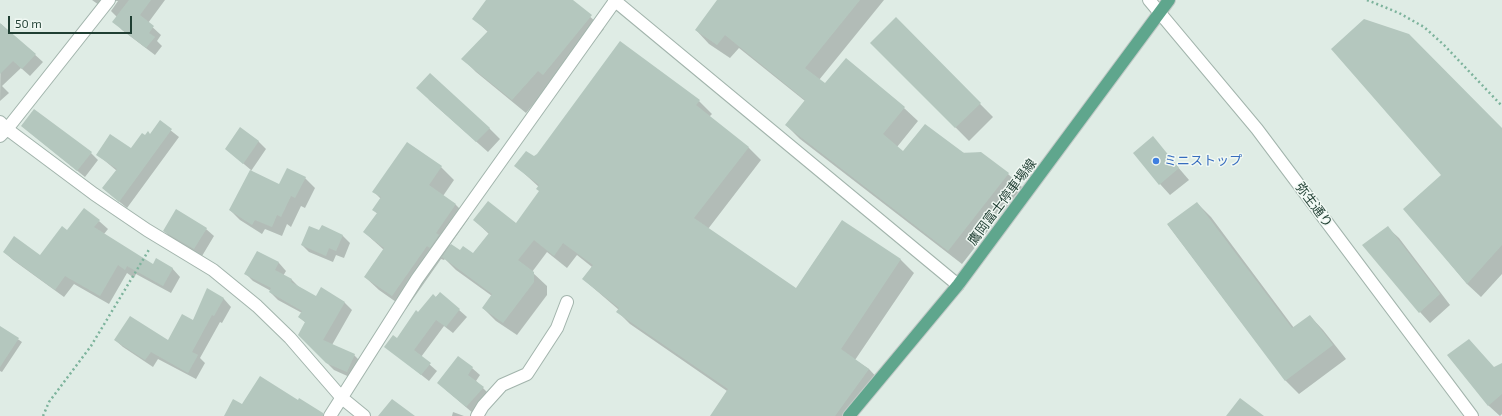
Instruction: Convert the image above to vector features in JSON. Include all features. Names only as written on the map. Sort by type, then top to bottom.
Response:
[{"type":"main road","name":"鷹岡富士停車場線","points":[[849,416],[958,285],[1170,0]]},
{"type":"street","points":[[109,0],[2,129],[94,194],[157,236],[213,270],[258,306],[290,338],[342,398],[364,416]]},
{"type":"street","name":"弥生通り","points":[[1149,0],[1257,129],[1472,416]]},
{"type":"street","points":[[330,416],[417,279],[620,2],[958,285]]},
{"type":"street","points":[[477,416],[483,406],[502,385],[527,374],[557,328],[567,302]]},
{"type":"path","points":[[1367,0],[1399,13],[1424,28],[1444,45],[1502,106]]},
{"type":"path","points":[[43,416],[49,402],[91,346],[157,236]]},
{"type":"building","points":[[129,0],[151,0],[140,15],[154,26],[149,33],[155,37],[146,48],[112,22]]},
{"type":"building","points":[[486,0],[573,0],[592,15],[543,75],[538,71],[512,100],[461,59],[488,31],[472,19]]},
{"type":"building","points":[[717,0],[860,0],[805,68],[825,83],[846,58],[905,107],[883,134],[903,151],[925,124],[964,153],[981,152],[1009,173],[948,251],[785,125],[805,100],[725,35],[717,45],[695,30]]},
{"type":"building","points":[[896,17],[981,103],[955,128],[870,43]]},
{"type":"building","points":[[1364,19],[1409,34],[1502,128],[1502,245],[1467,284],[1403,209],[1441,175],[1331,49]]},
{"type":"building","points":[[0,23],[36,54],[22,69],[13,61],[0,74]]},
{"type":"building","points":[[620,41],[700,100],[696,105],[749,147],[694,218],[796,288],[842,220],[901,259],[841,349],[869,369],[835,416],[710,416],[728,389],[616,312],[619,308],[582,279],[593,265],[563,243],[554,256],[534,240],[518,260],[534,272],[534,282],[503,323],[482,308],[492,294],[442,257],[451,244],[460,250],[463,246],[473,253],[489,233],[473,220],[488,201],[516,223],[539,191],[536,189],[539,185],[514,166],[526,151],[534,156],[537,154]]},
{"type":"building","points":[[430,73],[490,128],[476,142],[416,88]]},
{"type":"building","points":[[34,109],[92,152],[77,171],[21,126]]},
{"type":"building","points":[[160,120],[172,129],[119,202],[102,188],[117,169],[96,155],[110,134],[131,148],[142,133],[145,135],[148,131],[150,134]]},
{"type":"building","points":[[240,127],[259,141],[243,164],[225,149]]},
{"type":"building","name":"ミニストップ","points":[[1153,136],[1179,168],[1159,185],[1133,153]]},
{"type":"building","points":[[407,142],[442,166],[429,185],[456,204],[436,233],[439,235],[430,248],[427,246],[392,296],[364,277],[384,248],[363,232],[377,213],[372,210],[381,197],[372,192]]},
{"type":"building","points":[[287,168],[306,177],[295,198],[291,196],[281,217],[277,215],[272,227],[255,220],[252,225],[229,210],[250,170],[279,184]]},
{"type":"building","points":[[1197,202],[1292,328],[1310,315],[1333,345],[1285,381],[1167,224]]},
{"type":"building","points":[[84,208],[100,220],[94,227],[153,264],[156,258],[173,268],[163,286],[127,266],[125,270],[118,265],[100,296],[65,276],[55,290],[3,252],[14,236],[40,255],[62,226],[67,230]]},
{"type":"building","points":[[176,209],[207,228],[194,249],[163,231]]},
{"type":"building","points":[[322,225],[343,235],[336,251],[329,248],[326,256],[301,245],[309,226],[319,230]]},
{"type":"building","points":[[1388,226],[1440,294],[1419,313],[1362,245]]},
{"type":"building","points":[[257,251],[279,262],[275,270],[292,279],[291,282],[316,296],[321,287],[345,302],[323,340],[355,354],[347,372],[326,363],[298,335],[305,322],[298,317],[302,311],[269,292],[271,288],[244,274]]},
{"type":"building","points":[[207,288],[224,298],[214,316],[212,315],[192,352],[198,355],[188,373],[151,352],[145,360],[114,340],[130,316],[168,340],[182,314],[193,320]]},
{"type":"building","points":[[440,292],[460,309],[446,327],[436,320],[414,350],[431,363],[421,375],[384,347],[393,335],[397,338],[416,310],[418,312],[433,294],[436,297]]},
{"type":"building","points":[[0,326],[19,338],[0,367]]},
{"type":"building","points":[[1469,339],[1494,367],[1502,363],[1502,394],[1488,406],[1447,355]]},
{"type":"building","points":[[458,356],[473,367],[468,375],[484,387],[466,407],[437,383]]},
{"type":"building","points":[[260,376],[298,400],[299,398],[323,413],[323,416],[224,416],[233,399],[242,404]]},
{"type":"building","points":[[1240,398],[1264,416],[1226,416]]},
{"type":"building","points":[[392,399],[415,416],[378,416]]},
{"type":"place","name":"ミニストップ","points":[[1156,161]]}]
